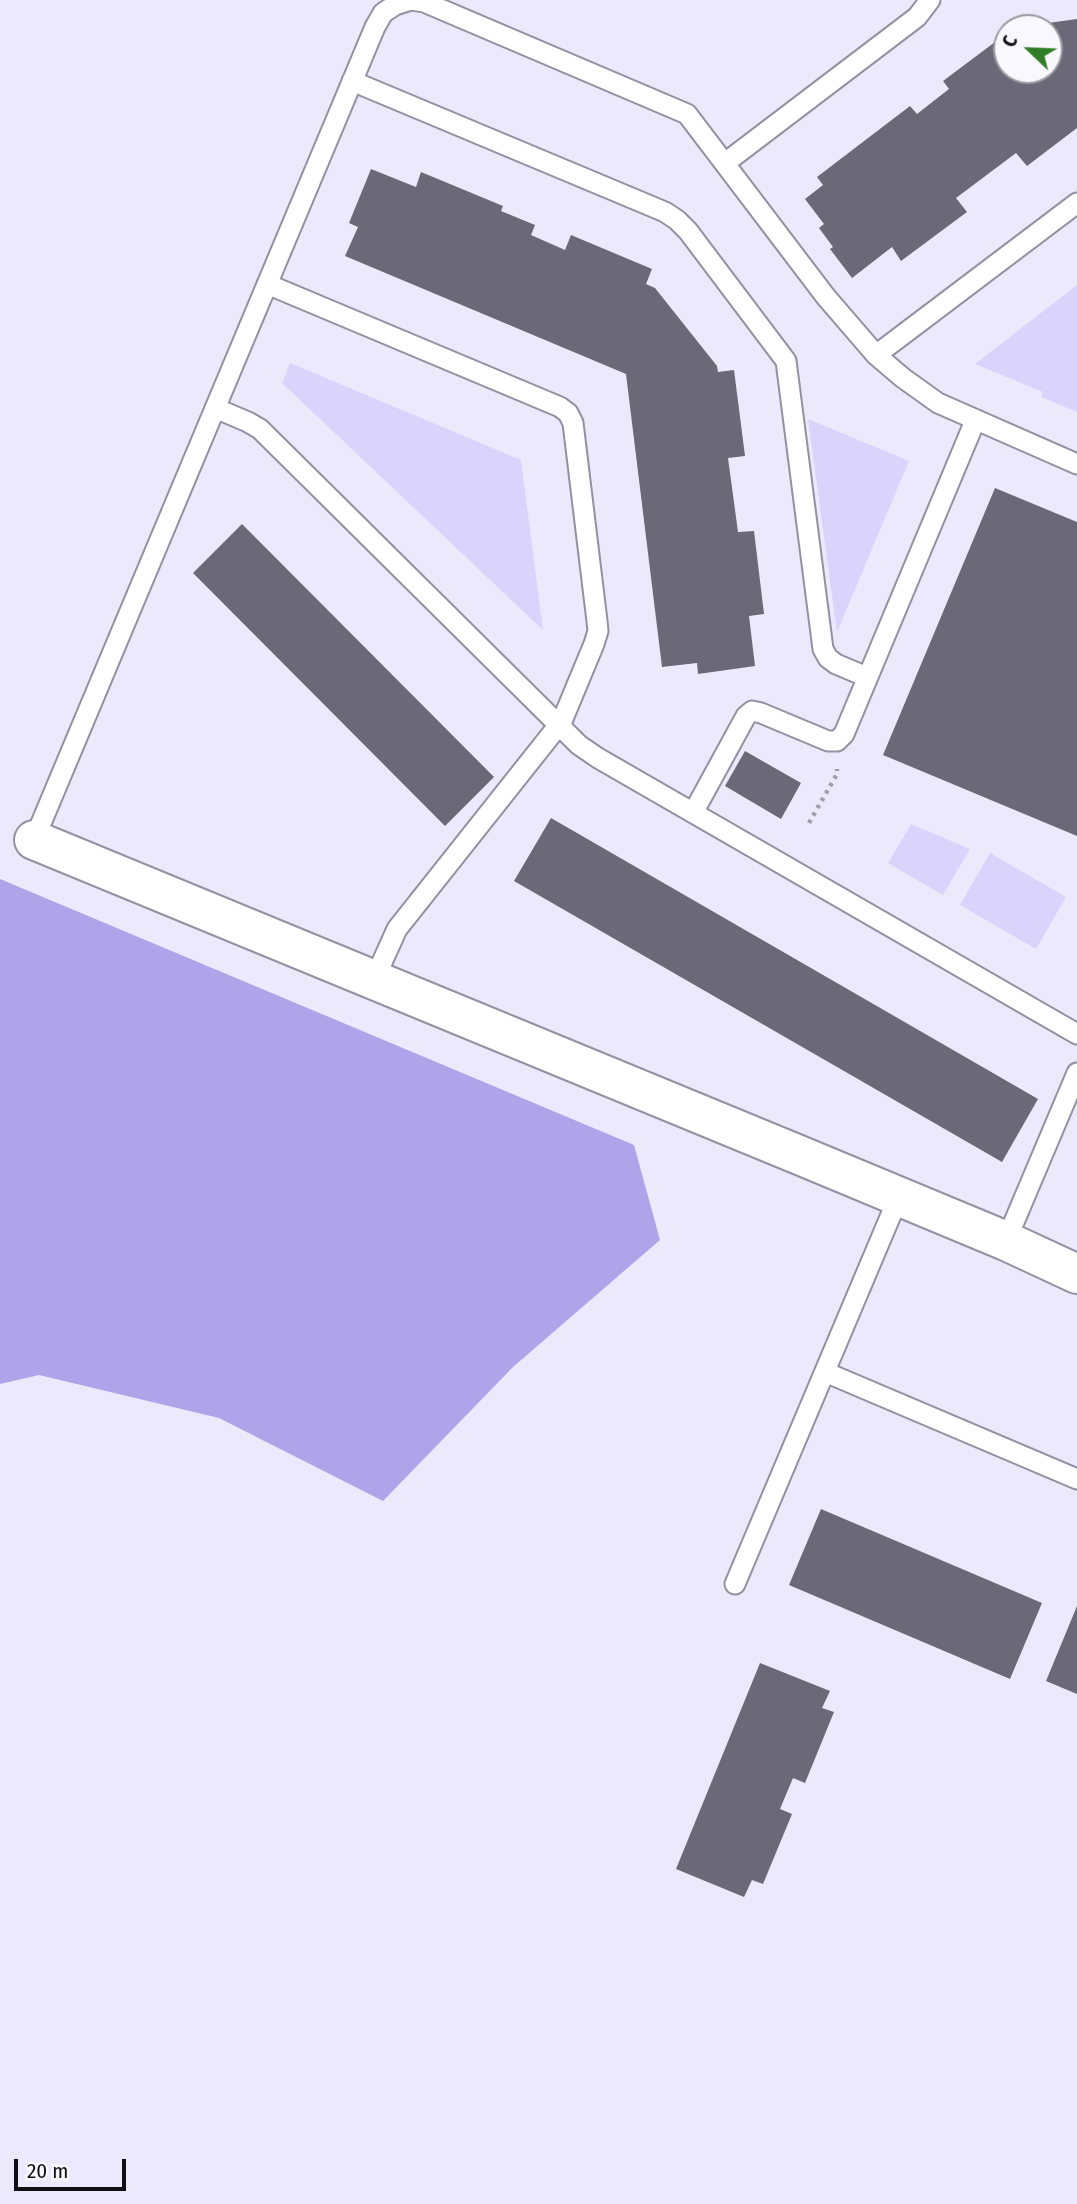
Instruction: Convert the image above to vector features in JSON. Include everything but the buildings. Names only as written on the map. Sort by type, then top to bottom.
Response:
[{"type":"street","points":[[34,839],[899,1196],[1077,1274]]},
{"type":"lane","points":[[34,839],[352,81],[383,13],[395,5],[411,0],[424,2],[687,114],[826,297],[876,355],[934,400],[975,421],[1077,464]]},
{"type":"lane","points":[[724,163],[917,17],[930,0]]},
{"type":"lane","points":[[352,81],[665,212],[688,231],[786,361],[823,649],[828,658],[836,664],[867,677]]},
{"type":"lane","points":[[876,355],[1077,203]]},
{"type":"lane","points":[[267,284],[549,403],[568,413],[573,423],[598,631],[562,721],[397,929],[374,980]]},
{"type":"lane","points":[[215,408],[260,429],[558,726],[597,758],[1077,1034]]},
{"type":"lane","points":[[693,813],[746,716],[752,711],[828,741],[837,741],[844,734],[975,421]]},
{"type":"lane","points":[[1006,1241],[1077,1073]]},
{"type":"lane","points":[[734,1584],[899,1196]]},
{"type":"lane","points":[[824,1372],[1077,1479]]},
{"type":"path","points":[[809,823],[837,774],[837,741]]},
{"type":"shaded area","points":[[1077,285],[1077,412],[1041,397],[1043,392],[975,364]]},
{"type":"shaded area","points":[[290,363],[521,460],[543,630],[282,383]]},
{"type":"shaded area","points":[[808,419],[909,461],[837,632]]},
{"type":"shaded area","points":[[911,824],[970,849],[943,895],[888,863]]},
{"type":"shaded area","points":[[990,853],[1066,897],[1036,949],[960,905]]},
{"type":"shaded area","points":[[0,879],[634,1145],[660,1240],[513,1367],[383,1501],[219,1418],[39,1375],[0,1384]]}]
